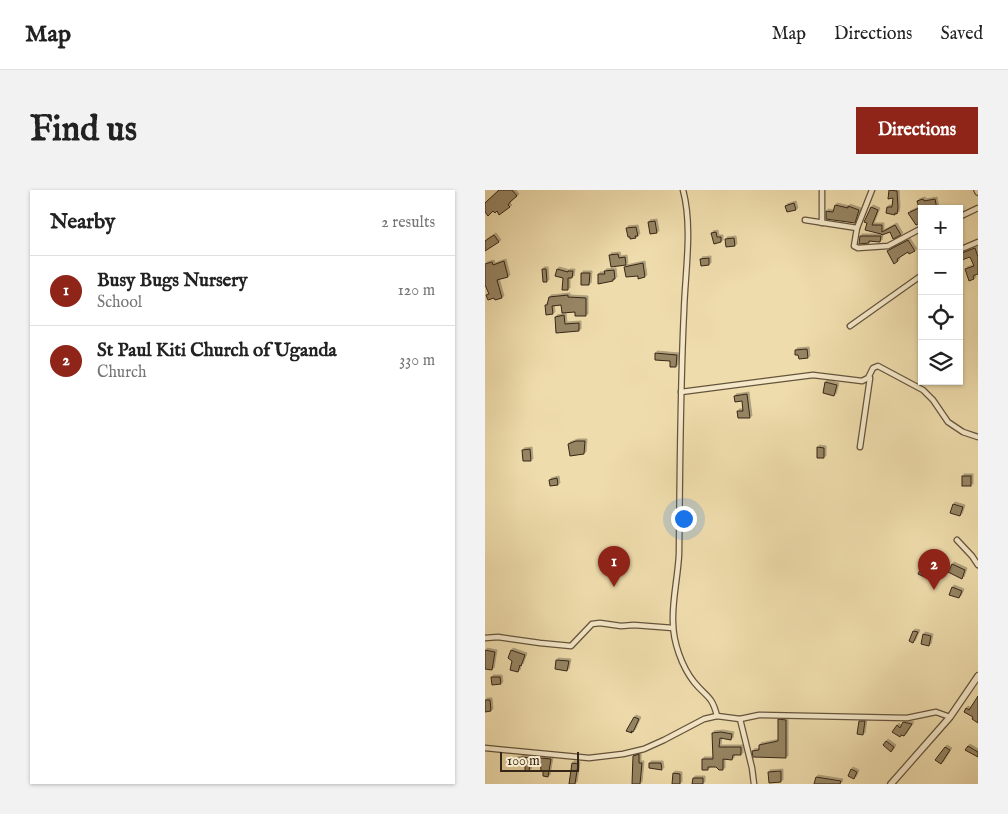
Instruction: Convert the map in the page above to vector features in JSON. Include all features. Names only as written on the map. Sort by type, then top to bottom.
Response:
[{"type":"street","points":[[683,190],[688,226],[681,392],[679,563],[673,628],[677,646],[687,669],[694,682],[710,696],[717,716]]},
{"type":"street","points":[[822,190],[823,222]]},
{"type":"street","points":[[872,190],[857,228],[854,246],[858,248],[888,246],[918,230]]},
{"type":"street","points":[[963,215],[978,208]]},
{"type":"street","points":[[805,220],[857,228]]},
{"type":"street","points":[[963,248],[978,242]]},
{"type":"street","points":[[850,326],[918,278]]},
{"type":"street","points":[[860,446],[870,376],[873,368],[878,366],[923,390],[933,400],[948,422],[956,428],[978,436]]},
{"type":"street","points":[[681,392],[813,375],[862,381],[870,376]]},
{"type":"street","points":[[957,540],[978,565]]},
{"type":"street","points":[[485,638],[498,637],[539,644],[571,646],[592,624],[673,628]]},
{"type":"street","points":[[891,784],[950,717],[978,676]]},
{"type":"street","points":[[485,748],[589,758],[623,754],[651,746],[704,719],[717,716],[740,718],[759,715],[907,718],[936,712],[950,717]]},
{"type":"street","points":[[740,718],[754,784]]},
{"type":"building","points":[[499,190],[512,190],[517,196],[508,205],[510,207],[499,215],[497,211],[495,213],[493,211],[488,216],[485,212],[485,203]]},
{"type":"building","points":[[889,190],[897,191],[898,208],[895,215],[886,213],[887,207],[892,207],[893,198],[888,199]]},
{"type":"building","points":[[935,199],[936,205],[918,205],[917,201]]},
{"type":"building","points":[[794,203],[796,210],[787,212],[785,206]]},
{"type":"building","points":[[835,205],[848,208],[848,206],[859,210],[855,223],[826,219],[826,211],[833,212]]},
{"type":"building","points":[[871,207],[878,210],[872,225],[882,225],[882,232],[895,225],[901,235],[893,239],[890,232],[882,235],[865,230],[867,223],[864,222]]},
{"type":"building","points":[[918,208],[918,224],[916,225],[908,213]]},
{"type":"building","points":[[655,221],[657,233],[650,234],[648,222]]},
{"type":"building","points":[[636,227],[638,236],[630,239],[626,228]]},
{"type":"building","points":[[716,232],[717,237],[721,237],[721,242],[714,244],[711,233]]},
{"type":"building","points":[[494,235],[499,242],[485,251],[485,241]]},
{"type":"building","points":[[860,236],[881,236],[880,242],[869,241],[869,243],[859,244]]},
{"type":"building","points":[[734,238],[735,246],[726,247],[725,239]]},
{"type":"building","points":[[908,240],[915,251],[909,254],[908,252],[897,259],[898,261],[894,264],[887,251]]},
{"type":"building","points":[[975,248],[978,257],[978,275],[973,276],[974,279],[969,281],[965,269],[974,266],[970,257],[963,260],[963,252]]},
{"type":"building","points":[[618,254],[619,258],[625,257],[626,265],[611,267],[609,255]]},
{"type":"building","points":[[709,258],[709,265],[701,266],[700,259]]},
{"type":"building","points":[[504,261],[508,277],[497,280],[502,298],[488,300],[486,295],[489,294],[485,285],[485,264],[492,262],[493,265]]},
{"type":"building","points":[[643,263],[645,277],[638,279],[638,276],[626,277],[624,267]]},
{"type":"building","points":[[542,269],[546,269],[547,282],[543,282]]},
{"type":"building","points":[[557,269],[568,272],[573,271],[572,278],[568,278],[568,290],[562,290],[563,278],[555,276]]},
{"type":"building","points":[[614,270],[615,279],[613,281],[598,284],[598,274],[605,274],[604,271]]},
{"type":"building","points":[[581,273],[590,273],[589,285],[581,285]]},
{"type":"building","points":[[568,295],[568,297],[586,298],[586,316],[575,316],[575,312],[562,313],[561,305],[552,306],[553,314],[546,315],[545,305],[547,305],[549,297]]},
{"type":"building","points":[[564,315],[565,324],[579,323],[579,331],[556,333],[555,317]]},
{"type":"building","points":[[807,349],[808,358],[799,359],[798,355],[795,355],[795,350]]},
{"type":"building","points":[[655,353],[677,355],[676,367],[670,367],[670,361],[655,360]]},
{"type":"building","points":[[825,382],[837,385],[834,396],[823,393]]},
{"type":"building","points":[[747,394],[750,418],[738,418],[737,411],[743,411],[742,401],[735,402],[734,396]]},
{"type":"building","points":[[576,441],[585,441],[584,454],[570,456],[568,444]]},
{"type":"building","points":[[817,447],[824,448],[824,458],[817,458]]},
{"type":"building","points":[[530,449],[531,461],[523,461],[522,450]]},
{"type":"building","points":[[962,476],[971,476],[971,486],[962,486]]},
{"type":"building","points":[[557,478],[558,485],[550,486],[549,480]]},
{"type":"building","points":[[953,504],[963,507],[960,516],[950,513]]},
{"type":"building","points":[[926,560],[937,564],[935,570],[937,571],[933,581],[918,574],[921,568],[923,569]]},
{"type":"building","points":[[952,564],[965,570],[962,579],[948,572]]},
{"type":"building","points":[[952,587],[962,591],[959,598],[949,595]]},
{"type":"building","points":[[913,631],[918,632],[913,643],[909,641]]},
{"type":"building","points":[[923,634],[931,636],[929,646],[921,644]]},
{"type":"building","points":[[485,650],[495,652],[492,670],[485,669]]},
{"type":"building","points":[[511,650],[525,655],[518,672],[510,670],[512,661],[508,658]]},
{"type":"building","points":[[556,660],[569,661],[567,671],[555,669]]},
{"type":"building","points":[[491,677],[500,677],[501,684],[492,685]]},
{"type":"building","points":[[978,696],[978,723],[972,719],[973,717],[964,712],[966,708],[969,710]]},
{"type":"building","points":[[485,700],[490,700],[491,711],[485,712]]},
{"type":"building","points":[[634,717],[639,719],[633,732],[626,731]]},
{"type":"building","points":[[778,719],[786,720],[786,758],[753,757],[752,751],[759,750],[759,745],[778,741]]},
{"type":"building","points":[[859,721],[865,721],[863,735],[857,734]]},
{"type":"building","points":[[903,722],[912,724],[904,736],[901,735],[900,737],[892,732],[897,725],[900,728]]},
{"type":"building","points":[[712,733],[732,734],[731,740],[720,738],[719,747],[741,747],[741,755],[733,755],[732,760],[723,759],[723,770],[719,770],[716,767],[708,767],[708,770],[702,770],[702,759],[713,759]]},
{"type":"building","points":[[886,741],[894,747],[891,752],[883,745]]},
{"type":"building","points":[[968,746],[978,752],[978,757],[965,750]]},
{"type":"building","points":[[945,747],[950,750],[941,764],[935,760]]},
{"type":"building","points":[[639,754],[639,763],[642,763],[640,784],[632,784],[633,756]]},
{"type":"building","points":[[521,757],[531,758],[529,771],[525,771],[525,765],[515,764],[515,759]]},
{"type":"building","points":[[540,758],[551,759],[548,777],[543,776]]},
{"type":"building","points":[[572,763],[578,764],[575,784],[569,784]]},
{"type":"building","points":[[649,763],[661,763],[662,770],[649,768]]},
{"type":"building","points":[[851,769],[857,772],[854,779],[848,776]]},
{"type":"building","points":[[781,771],[781,782],[769,783],[768,772]]},
{"type":"building","points":[[673,773],[680,774],[680,784],[672,784]]},
{"type":"building","points":[[816,777],[841,781],[840,784],[814,784]]},
{"type":"building","points":[[693,778],[703,778],[703,784],[692,784]]},
{"type":"place","name":"Busy Bugs Nursery","points":[[614,587]]},
{"type":"place","name":"St Paul Kiti Church of Uganda","points":[[934,590]]}]
